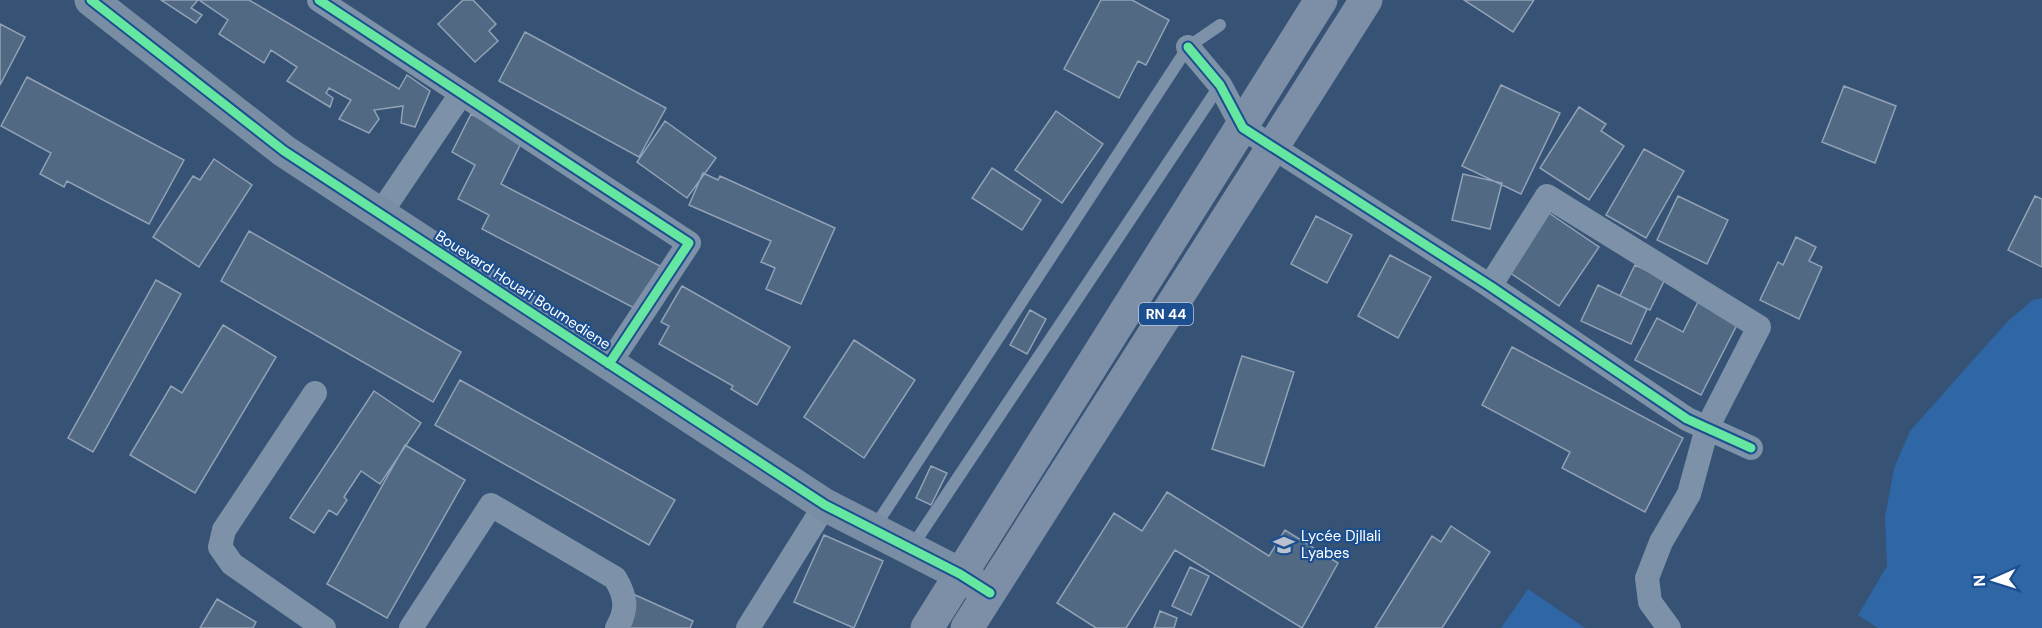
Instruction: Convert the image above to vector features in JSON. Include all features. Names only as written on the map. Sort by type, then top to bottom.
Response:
[{"type":"main road","name":"RN 44","points":[[927,628],[1243,128],[1321,0]]},
{"type":"main road","name":"RN 44","points":[[967,628],[1366,0]]},
{"type":"street","name":"Bouevard Houari Boumediene","points":[[91,0],[284,150],[381,214],[825,505],[960,574],[990,593]]},
{"type":"street","points":[[319,0],[688,243],[609,364]]},
{"type":"street","points":[[1188,46],[1220,85],[1243,128],[1490,286],[1687,419],[1751,448]]},
{"type":"street","points":[[381,214],[461,94]]},
{"type":"street","points":[[1490,286],[1546,196],[1759,327],[1707,428],[1689,494],[1661,542],[1647,578],[1650,602],[1669,628]]},
{"type":"street","points":[[315,393],[224,530],[220,547],[232,564],[324,628]]},
{"type":"street","points":[[411,628],[491,505],[615,578],[625,594],[625,615],[616,628]]},
{"type":"street","points":[[748,628],[825,505]]},
{"type":"lane","points":[[872,530],[1188,46],[1220,25]]},
{"type":"lane","points":[[910,550],[1220,85]]},
{"type":"shaded area","points":[[2042,298],[2042,628],[1878,628],[1858,615],[1887,566],[1885,517],[1894,468],[1910,431],[2007,322],[2033,300]]},
{"type":"shaded area","points":[[1528,589],[1585,628],[1501,628]]},
{"type":"building","points":[[161,0],[198,0],[191,8],[202,15],[196,23]]},
{"type":"building","points":[[199,0],[249,0],[399,89],[407,75],[430,91],[415,127],[401,123],[403,106],[374,110],[379,119],[369,133],[339,119],[351,100],[329,88],[326,93],[333,98],[330,107],[287,81],[297,67],[271,50],[264,63],[219,34],[228,20]]},
{"type":"building","points":[[463,0],[473,0],[496,24],[489,31],[498,41],[475,62],[438,24]]},
{"type":"building","points":[[1101,0],[1132,0],[1169,20],[1146,65],[1138,61],[1119,98],[1064,69]]},
{"type":"building","points":[[1464,0],[1534,0],[1513,32]]},
{"type":"building","points":[[0,24],[25,37],[0,85]]},
{"type":"building","points":[[525,32],[666,108],[639,157],[499,81]]},
{"type":"building","points":[[27,77],[184,160],[149,224],[67,181],[64,187],[40,174],[51,153],[1,126]]},
{"type":"building","points":[[1501,85],[1560,113],[1521,194],[1462,166]]},
{"type":"building","points":[[1844,86],[1896,106],[1875,163],[1822,142]]},
{"type":"building","points":[[1579,107],[1606,124],[1601,131],[1624,146],[1589,200],[1540,168]]},
{"type":"building","points":[[1056,111],[1103,144],[1062,203],[1015,170]]},
{"type":"building","points":[[471,114],[522,141],[501,184],[660,266],[638,310],[482,229],[489,215],[458,199],[475,165],[452,152]]},
{"type":"building","points":[[665,121],[716,158],[687,198],[637,162]]},
{"type":"building","points":[[1644,149],[1684,171],[1646,238],[1606,215]]},
{"type":"building","points":[[214,159],[252,185],[199,267],[153,237],[193,176],[200,180]]},
{"type":"building","points":[[992,168],[1041,200],[1022,230],[972,198]]},
{"type":"building","points":[[703,173],[718,180],[720,176],[835,228],[801,304],[766,289],[775,268],[761,262],[771,241],[689,205]]},
{"type":"building","points":[[1463,174],[1502,183],[1490,229],[1452,220]]},
{"type":"building","points":[[1678,196],[1728,220],[1707,264],[1657,240]]},
{"type":"building","points":[[2035,196],[2042,199],[2042,267],[2008,250]]},
{"type":"building","points":[[1549,213],[1599,247],[1559,306],[1509,272]]},
{"type":"building","points":[[1316,216],[1352,235],[1327,283],[1291,264]]},
{"type":"building","points":[[249,231],[461,352],[433,402],[221,281]]},
{"type":"building","points":[[1796,237],[1816,247],[1809,261],[1822,267],[1799,319],[1760,300],[1778,262],[1783,265]]},
{"type":"building","points":[[1390,255],[1431,277],[1398,338],[1358,316]]},
{"type":"building","points":[[1635,265],[1665,279],[1650,310],[1620,296]]},
{"type":"building","points":[[156,280],[181,294],[93,452],[68,438]]},
{"type":"building","points":[[1598,285],[1647,309],[1631,344],[1581,321]]},
{"type":"building","points":[[682,286],[790,347],[757,405],[731,389],[733,386],[659,344],[669,326],[661,322]]},
{"type":"building","points":[[1700,298],[1740,319],[1701,395],[1635,360],[1657,318],[1683,332]]},
{"type":"building","points":[[1030,310],[1046,319],[1027,354],[1010,345]]},
{"type":"building","points":[[223,325],[276,357],[195,493],[130,455],[171,386],[182,393]]},
{"type":"building","points":[[854,340],[915,380],[864,458],[804,417]]},
{"type":"building","points":[[1512,347],[1683,438],[1645,512],[1562,468],[1570,452],[1482,405]]},
{"type":"building","points":[[1242,356],[1294,372],[1264,466],[1212,449]]},
{"type":"building","points":[[460,380],[675,500],[649,545],[435,425]]},
{"type":"building","points":[[374,391],[421,423],[380,484],[361,471],[344,497],[347,500],[337,515],[329,510],[314,533],[290,518]]},
{"type":"building","points":[[405,445],[465,480],[387,618],[327,584]]},
{"type":"building","points":[[931,466],[947,473],[931,505],[916,498]]},
{"type":"building","points":[[1167,492],[1269,556],[1285,530],[1338,563],[1302,628],[1175,550],[1126,628],[1096,628],[1057,603],[1114,513],[1142,531]]},
{"type":"building","points":[[1451,526],[1490,552],[1442,628],[1375,628],[1432,536],[1441,542]]},
{"type":"building","points":[[824,535],[883,561],[854,628],[794,602]]},
{"type":"building","points":[[1190,567],[1209,576],[1191,615],[1172,606]]},
{"type":"building","points":[[633,594],[693,621],[690,628],[618,628]]},
{"type":"building","points":[[217,599],[256,622],[253,628],[200,628]]},
{"type":"building","points":[[1160,611],[1177,618],[1174,628],[1154,628]]},
{"type":"cycle path","points":[[91,0],[284,151],[825,505],[960,574],[990,593]]},
{"type":"cycle path","points":[[319,0],[689,243],[609,364]]},
{"type":"cycle path","points":[[1188,47],[1220,85],[1243,128],[1490,286],[1687,419],[1751,448]]},
{"type":"place","name":"Lycée Djllali Lyabes","points":[[1284,545]]}]
